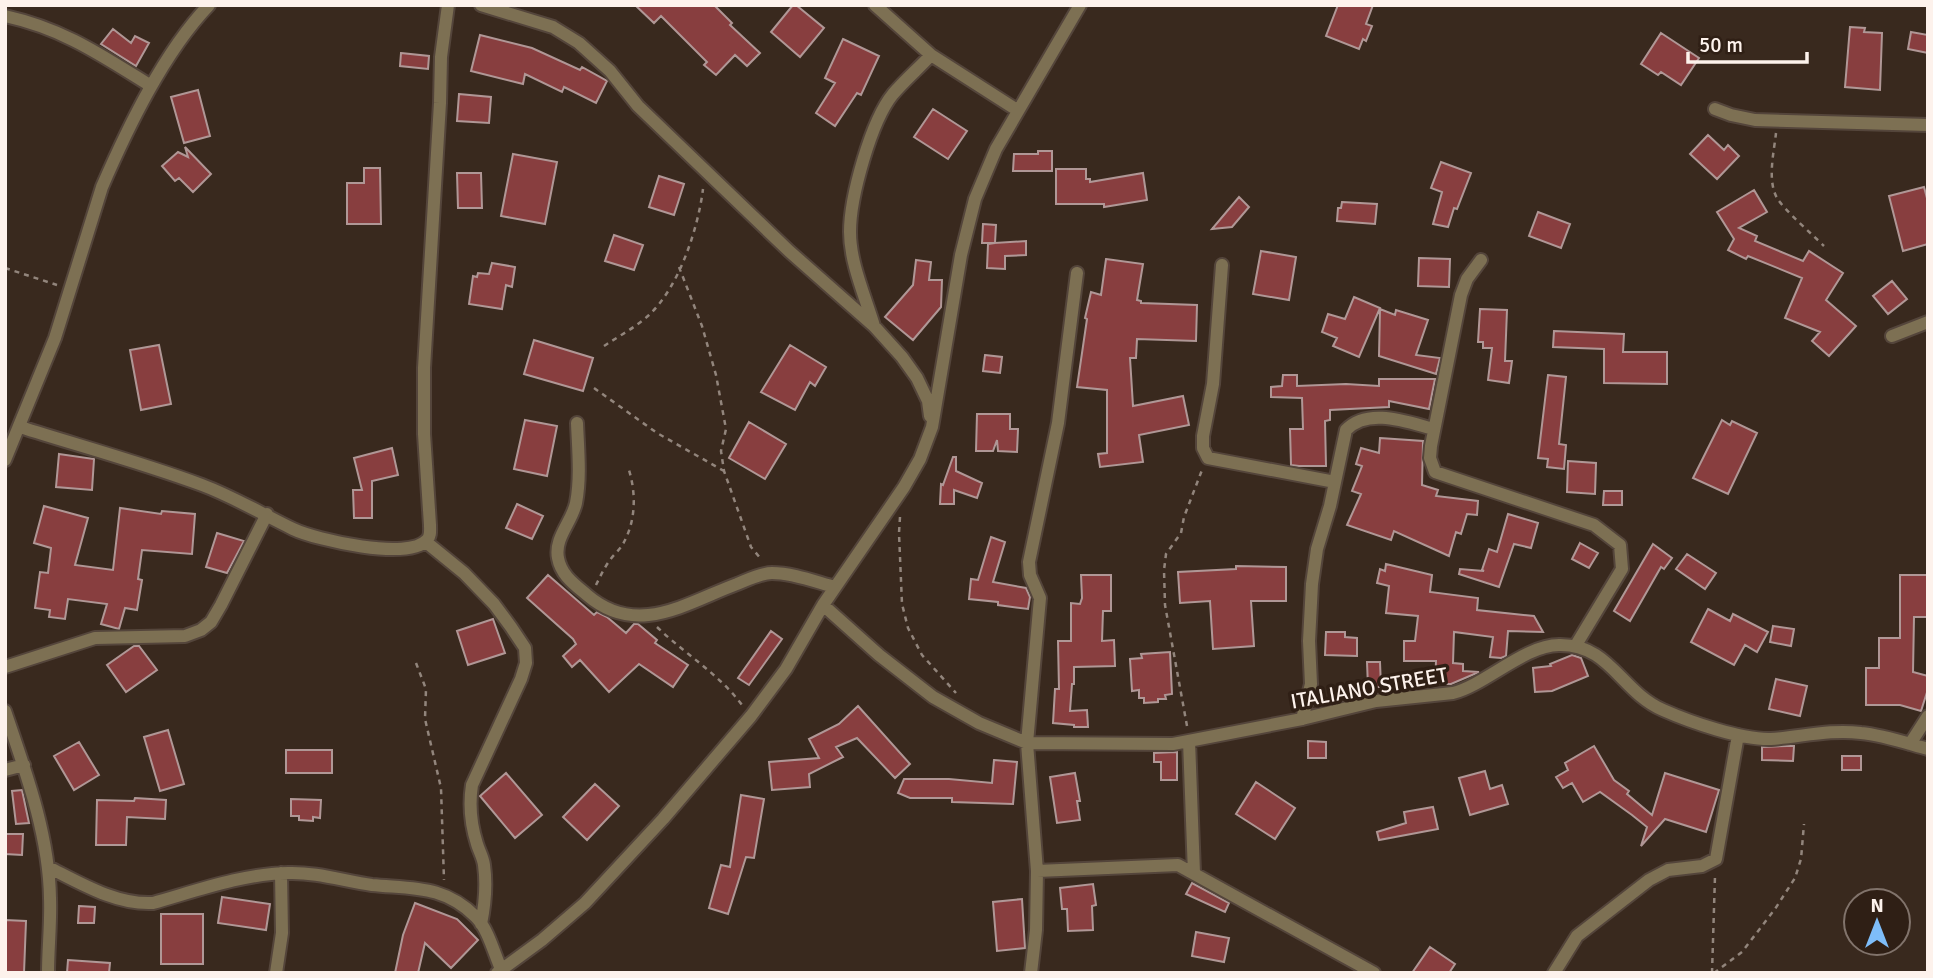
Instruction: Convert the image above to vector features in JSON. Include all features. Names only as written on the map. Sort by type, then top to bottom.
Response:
[{"type":"street","points":[[5,460],[55,338],[102,187],[151,86],[196,18],[209,5]]},
{"type":"street","points":[[20,427],[201,485],[267,514],[295,530],[339,542],[389,549],[417,546],[426,542],[430,535],[430,525],[424,434],[424,368],[441,57],[448,5]]},
{"type":"street","points":[[481,5],[553,27],[579,43],[610,71],[638,106],[789,251],[874,326],[917,378],[928,401],[932,427]]},
{"type":"street","points":[[875,5],[931,55],[1017,110]]},
{"type":"street","points":[[48,867],[101,892],[140,904],[153,903],[251,877],[281,873],[305,874],[372,885],[422,888],[444,893],[477,917],[499,971],[542,940],[585,903],[663,819],[751,716],[786,669],[823,605],[904,487],[920,459],[932,427],[961,255],[975,199],[996,149],[1017,110],[1080,5]]},
{"type":"street","points":[[5,16],[49,28],[78,41],[151,86]]},
{"type":"street","points":[[874,326],[852,253],[850,232],[853,206],[873,127],[892,95],[931,55]]},
{"type":"street","points":[[1715,109],[1755,120],[1928,125]]},
{"type":"street","points":[[1481,260],[1467,279],[1461,295],[1430,458],[1436,472],[1594,525],[1620,545],[1622,569],[1576,645],[1597,653],[1637,695],[1663,710],[1738,735],[1770,739],[1838,732],[1862,733],[1928,748]]},
{"type":"street","points":[[1222,265],[1213,384],[1203,436],[1203,448],[1208,458],[1335,482]]},
{"type":"street","points":[[1031,973],[1036,930],[1037,872],[1027,743],[1040,598],[1030,575],[1029,562],[1058,423],[1077,272]]},
{"type":"street","points":[[1892,336],[1928,322]]},
{"type":"street","points":[[1302,719],[1311,684],[1309,641],[1313,572],[1346,430],[1354,422],[1363,419],[1384,418],[1434,429]]},
{"type":"street","points":[[577,423],[578,489],[575,507],[558,544],[557,557],[562,573],[597,604],[618,613],[645,616],[673,611],[732,586],[772,573],[835,587]]},
{"type":"street","points":[[5,667],[95,638],[185,636],[201,630],[211,622],[267,514]]},
{"type":"street","points":[[426,542],[479,588],[500,611],[525,648],[526,663],[521,679],[472,785],[470,800],[477,842],[484,861],[487,890],[481,924]]},
{"type":"street","name":"ITALIANO STREET","points":[[823,605],[879,655],[933,697],[979,723],[1027,743],[1173,744],[1302,719],[1376,701],[1465,690],[1480,679],[1534,652],[1555,645],[1576,645]]},
{"type":"street","points":[[5,710],[24,765],[48,867],[48,973]]},
{"type":"street","points":[[1910,744],[1928,716]]},
{"type":"street","points":[[1553,973],[1577,936],[1649,880],[1668,870],[1702,866],[1716,859],[1738,735]]},
{"type":"street","points":[[1189,741],[1194,873]]},
{"type":"street","points":[[5,769],[24,765]]},
{"type":"street","points":[[1037,872],[1178,865],[1374,973]]},
{"type":"street","points":[[276,973],[282,933],[281,873]]},
{"type":"path","points":[[1777,119],[1773,170],[1773,186],[1777,199],[1824,246]]},
{"type":"path","points":[[604,346],[650,314],[667,290],[692,237],[699,213],[705,169]]},
{"type":"path","points":[[679,267],[702,326],[716,375],[726,429],[721,451],[724,471],[751,547],[772,573]]},
{"type":"path","points":[[5,268],[70,290]]},
{"type":"path","points":[[594,388],[657,433],[724,471]]},
{"type":"path","points":[[1189,741],[1165,605],[1164,570],[1166,554],[1181,533],[1184,517],[1208,458]]},
{"type":"path","points":[[590,597],[610,560],[624,542],[631,522],[635,503],[634,485],[629,470]]},
{"type":"path","points":[[904,487],[899,533],[902,604],[908,628],[922,655],[958,696]]},
{"type":"path","points":[[645,616],[681,651],[731,690],[751,716]]},
{"type":"path","points":[[416,663],[426,689],[425,719],[441,788],[444,893]]},
{"type":"path","points":[[1713,973],[1742,952],[1795,878],[1801,859],[1804,824]]},
{"type":"path","points":[[1713,973],[1716,859]]},
{"type":"building","points":[[635,5],[714,5],[732,23],[730,25],[760,53],[747,66],[735,55],[716,75],[704,65],[707,62],[661,16],[654,23]]},
{"type":"building","points":[[793,5],[824,28],[800,57],[771,32]]},
{"type":"building","points":[[1338,5],[1373,5],[1366,24],[1372,26],[1366,41],[1363,39],[1359,49],[1326,36]]},
{"type":"building","points":[[1850,27],[1865,28],[1864,32],[1882,33],[1880,90],[1845,87]]},
{"type":"building","points":[[113,29],[131,43],[135,36],[149,43],[136,66],[101,44]]},
{"type":"building","points":[[1911,32],[1928,35],[1928,53],[1908,49]]},
{"type":"building","points":[[1661,33],[1699,58],[1681,85],[1661,72],[1658,75],[1641,64]]},
{"type":"building","points":[[480,35],[532,48],[580,70],[582,67],[607,81],[596,103],[564,87],[562,92],[525,74],[523,84],[471,71]]},
{"type":"building","points":[[843,39],[879,56],[861,95],[857,93],[835,126],[816,113],[835,83],[825,78]]},
{"type":"building","points":[[401,53],[429,56],[428,69],[400,66]]},
{"type":"building","points":[[198,90],[210,136],[184,143],[171,97]]},
{"type":"building","points":[[459,94],[491,97],[489,123],[457,121]]},
{"type":"building","points":[[933,109],[967,131],[948,159],[914,137]]},
{"type":"building","points":[[1708,135],[1724,150],[1728,145],[1739,156],[1717,179],[1690,154]]},
{"type":"building","points":[[185,147],[211,174],[193,192],[179,178],[175,181],[162,166],[178,152],[188,157]]},
{"type":"building","points":[[1038,151],[1052,151],[1052,171],[1013,171],[1014,154],[1038,154]]},
{"type":"building","points":[[513,154],[557,162],[545,224],[501,216]]},
{"type":"building","points":[[1441,162],[1471,173],[1448,227],[1433,224],[1442,192],[1431,188]]},
{"type":"building","points":[[364,168],[380,168],[381,224],[347,224],[347,183],[364,183]]},
{"type":"building","points":[[1056,169],[1086,169],[1086,179],[1090,179],[1090,182],[1143,173],[1147,200],[1104,207],[1104,204],[1056,204]]},
{"type":"building","points":[[457,173],[481,173],[482,208],[458,208]]},
{"type":"building","points":[[659,176],[684,184],[674,215],[649,207]]},
{"type":"building","points":[[1924,187],[1928,202],[1928,244],[1903,251],[1889,196]]},
{"type":"building","points":[[1754,190],[1767,212],[1739,228],[1757,236],[1755,241],[1803,261],[1809,251],[1843,273],[1826,300],[1856,326],[1829,356],[1812,341],[1820,332],[1785,318],[1802,278],[1728,250],[1734,239],[1717,212]]},
{"type":"building","points":[[1239,197],[1249,207],[1232,227],[1212,229]]},
{"type":"building","points":[[1342,202],[1377,204],[1375,224],[1337,221],[1338,208],[1341,208]]},
{"type":"building","points":[[1538,212],[1570,224],[1561,248],[1529,236]]},
{"type":"building","points":[[983,224],[996,225],[995,243],[982,243]]},
{"type":"building","points":[[614,235],[643,245],[634,270],[605,261]]},
{"type":"building","points":[[1026,241],[1026,255],[1005,256],[1005,269],[987,268],[988,244]]},
{"type":"building","points":[[1261,251],[1296,257],[1289,300],[1253,294]]},
{"type":"building","points":[[1419,258],[1450,259],[1449,287],[1418,286]]},
{"type":"building","points":[[1106,259],[1143,264],[1137,300],[1141,303],[1197,305],[1196,341],[1137,339],[1136,358],[1130,358],[1133,406],[1183,396],[1189,425],[1139,435],[1143,462],[1100,467],[1098,454],[1107,453],[1107,390],[1077,387],[1087,319],[1085,318],[1091,292],[1101,295]]},
{"type":"building","points":[[916,260],[931,262],[929,280],[942,280],[941,307],[913,340],[885,317],[913,285]]},
{"type":"building","points":[[492,263],[515,267],[512,287],[506,285],[502,309],[469,304],[473,276],[477,277],[478,273],[489,274]]},
{"type":"building","points":[[1892,281],[1907,299],[1888,314],[1873,296]]},
{"type":"building","points":[[1354,297],[1380,308],[1359,357],[1333,346],[1337,338],[1322,332],[1328,314],[1345,319]]},
{"type":"building","points":[[1380,309],[1395,315],[1396,310],[1428,320],[1416,355],[1440,358],[1436,374],[1379,356]]},
{"type":"building","points":[[1480,309],[1507,310],[1505,361],[1512,361],[1509,383],[1488,380],[1492,348],[1483,348],[1483,342],[1478,342]]},
{"type":"building","points":[[1554,331],[1624,334],[1623,352],[1667,352],[1667,384],[1604,383],[1604,349],[1553,347]]},
{"type":"building","points":[[534,340],[593,358],[583,391],[524,374]]},
{"type":"building","points":[[159,345],[171,404],[141,410],[130,350]]},
{"type":"building","points":[[790,345],[826,367],[815,386],[810,382],[795,410],[761,392]]},
{"type":"building","points":[[985,355],[1002,357],[1000,373],[983,371]]},
{"type":"building","points":[[1283,375],[1297,375],[1297,386],[1379,386],[1379,379],[1435,379],[1429,409],[1389,401],[1389,407],[1330,410],[1330,420],[1325,421],[1326,466],[1299,466],[1291,465],[1290,429],[1303,429],[1302,398],[1271,397],[1271,387],[1282,386]]},
{"type":"building","points":[[1548,375],[1566,377],[1559,444],[1566,445],[1564,469],[1547,467],[1548,459],[1538,458]]},
{"type":"building","points":[[977,414],[1010,414],[1010,429],[1018,429],[1017,452],[998,451],[997,440],[993,451],[976,451]]},
{"type":"building","points":[[525,420],[557,426],[547,476],[514,469]]},
{"type":"building","points":[[1722,420],[1730,425],[1732,421],[1757,433],[1728,494],[1693,478]]},
{"type":"building","points":[[749,422],[786,444],[765,479],[729,458]]},
{"type":"building","points":[[1380,438],[1423,441],[1422,485],[1438,490],[1436,496],[1478,501],[1477,515],[1467,514],[1461,534],[1456,532],[1449,556],[1394,531],[1391,540],[1347,525],[1361,494],[1352,491],[1362,466],[1356,464],[1361,448],[1379,453]]},
{"type":"building","points":[[392,448],[398,475],[372,481],[372,518],[354,518],[353,490],[362,490],[354,458]]},
{"type":"building","points":[[59,454],[94,459],[92,490],[56,487]]},
{"type":"building","points":[[953,457],[956,457],[956,471],[982,483],[977,498],[954,490],[954,504],[940,504],[941,484],[943,485]]},
{"type":"building","points":[[1568,461],[1596,463],[1595,494],[1567,492]]},
{"type":"building","points":[[1604,491],[1622,491],[1622,505],[1603,505]]},
{"type":"building","points":[[517,504],[543,516],[532,539],[506,528]]},
{"type":"building","points":[[44,506],[88,518],[75,565],[113,570],[120,508],[161,514],[162,511],[195,514],[192,554],[142,550],[138,579],[142,580],[137,610],[125,608],[119,629],[101,624],[107,604],[68,599],[65,619],[49,617],[50,610],[35,608],[40,572],[48,573],[51,548],[34,543]]},
{"type":"building","points":[[1508,514],[1538,523],[1531,548],[1514,544],[1499,587],[1459,574],[1460,569],[1484,571],[1482,570],[1489,549],[1497,552]]},
{"type":"building","points":[[217,533],[244,541],[227,573],[206,567]]},
{"type":"building","points":[[991,537],[1005,542],[993,582],[1026,588],[1030,597],[1028,609],[969,599],[971,579],[978,580]]},
{"type":"building","points":[[1580,543],[1598,553],[1589,568],[1572,559]]},
{"type":"building","points":[[1653,544],[1672,558],[1664,569],[1661,567],[1630,621],[1614,611]]},
{"type":"building","points":[[1687,554],[1716,573],[1705,589],[1676,569]]},
{"type":"building","points":[[1386,564],[1432,575],[1430,592],[1478,598],[1477,610],[1534,616],[1543,632],[1508,631],[1506,656],[1501,658],[1490,657],[1493,637],[1454,632],[1453,663],[1463,664],[1463,671],[1479,672],[1451,684],[1435,684],[1436,661],[1404,661],[1404,641],[1415,641],[1418,616],[1386,613],[1389,586],[1377,583],[1380,569],[1385,571]]},
{"type":"building","points":[[1236,566],[1286,567],[1286,601],[1251,601],[1254,646],[1213,649],[1210,601],[1180,603],[1178,572],[1236,569]]},
{"type":"building","points":[[548,575],[594,615],[597,612],[607,617],[626,633],[634,624],[638,624],[657,640],[655,643],[688,665],[673,687],[639,664],[609,692],[580,660],[572,667],[563,656],[576,644],[573,639],[527,598]]},
{"type":"building","points":[[1081,575],[1111,575],[1111,611],[1103,611],[1102,641],[1114,640],[1115,666],[1074,667],[1070,711],[1087,710],[1088,727],[1074,727],[1053,723],[1055,689],[1059,689],[1058,641],[1071,641],[1071,603],[1080,604]]},
{"type":"building","points":[[1900,575],[1928,575],[1928,617],[1914,617],[1913,672],[1928,676],[1928,689],[1921,711],[1900,705],[1866,705],[1866,668],[1879,668],[1879,638],[1900,638]]},
{"type":"building","points":[[1708,609],[1730,621],[1733,614],[1768,632],[1757,652],[1745,645],[1734,665],[1691,642]]},
{"type":"building","points":[[493,619],[505,653],[468,665],[457,631]]},
{"type":"building","points":[[1773,626],[1794,629],[1791,646],[1770,642]]},
{"type":"building","points":[[771,631],[782,639],[749,685],[738,678]]},
{"type":"building","points":[[1326,632],[1345,632],[1345,637],[1357,638],[1357,656],[1325,655]]},
{"type":"building","points":[[134,646],[139,646],[157,670],[126,692],[107,665]]},
{"type":"building","points":[[1170,652],[1172,694],[1165,695],[1166,699],[1158,699],[1158,702],[1144,703],[1144,698],[1139,698],[1139,690],[1132,691],[1130,659],[1142,658],[1141,654]]},
{"type":"building","points":[[1572,655],[1581,658],[1588,676],[1552,691],[1535,692],[1533,668],[1551,666],[1550,664]]},
{"type":"building","points":[[1367,662],[1380,662],[1381,687],[1368,687]]},
{"type":"building","points":[[1776,679],[1807,686],[1800,716],[1769,709]]},
{"type":"building","points":[[858,706],[910,764],[895,778],[857,738],[836,747],[843,757],[809,774],[810,787],[772,790],[769,762],[819,758],[809,739],[839,724]]},
{"type":"building","points":[[168,730],[184,784],[160,791],[144,737]]},
{"type":"building","points":[[1308,741],[1326,742],[1326,758],[1308,758]]},
{"type":"building","points":[[79,742],[99,775],[74,790],[54,756]]},
{"type":"building","points":[[1594,746],[1614,780],[1652,815],[1665,773],[1719,790],[1706,832],[1665,819],[1641,846],[1647,827],[1632,815],[1600,792],[1583,802],[1572,783],[1563,788],[1556,777],[1568,770],[1565,763]]},
{"type":"building","points":[[1794,746],[1793,761],[1762,760],[1762,747]]},
{"type":"building","points":[[286,750],[332,750],[332,773],[286,773]]},
{"type":"building","points":[[1177,752],[1177,780],[1161,780],[1161,762],[1154,762],[1154,753]]},
{"type":"building","points":[[1842,756],[1861,756],[1861,770],[1842,770]]},
{"type":"building","points":[[994,760],[1017,762],[1013,804],[952,802],[952,798],[910,798],[898,793],[904,779],[992,783]]},
{"type":"building","points":[[1485,771],[1490,789],[1502,785],[1508,804],[1470,815],[1459,778]]},
{"type":"building","points":[[506,773],[542,815],[515,838],[480,796]]},
{"type":"building","points":[[1075,773],[1080,820],[1057,823],[1050,777]]},
{"type":"building","points":[[1256,782],[1295,808],[1275,839],[1236,814]]},
{"type":"building","points":[[595,784],[619,806],[587,840],[563,817]]},
{"type":"building","points":[[22,790],[29,823],[16,824],[12,791]]},
{"type":"building","points":[[741,795],[764,799],[754,858],[746,857],[728,914],[709,908],[721,865],[730,867]]},
{"type":"building","points":[[135,798],[166,800],[165,819],[127,817],[126,845],[96,845],[97,800],[134,801]]},
{"type":"building","points":[[291,799],[321,800],[320,818],[313,817],[313,821],[299,820],[299,816],[291,816]]},
{"type":"building","points":[[1433,807],[1438,829],[1379,840],[1377,832],[1406,823],[1404,812]]},
{"type":"building","points":[[5,834],[23,834],[22,855],[5,854]]},
{"type":"building","points":[[1192,883],[1229,903],[1225,912],[1186,894]]},
{"type":"building","points":[[1093,884],[1096,905],[1092,906],[1093,930],[1068,931],[1067,909],[1062,909],[1060,888]]},
{"type":"building","points":[[222,897],[270,904],[266,930],[218,923]]},
{"type":"building","points":[[1022,899],[1025,948],[997,951],[993,902]]},
{"type":"building","points":[[415,903],[457,919],[478,940],[451,968],[425,943],[418,973],[395,973],[403,935]]},
{"type":"building","points":[[79,906],[95,907],[94,923],[78,923]]},
{"type":"building","points":[[161,914],[203,914],[203,964],[161,964]]},
{"type":"building","points":[[5,920],[26,921],[24,973],[5,973]]},
{"type":"building","points":[[1196,932],[1229,938],[1224,962],[1192,956]]},
{"type":"building","points":[[1430,947],[1455,964],[1449,973],[1412,973]]},
{"type":"building","points":[[68,960],[110,963],[109,973],[67,973]]}]
